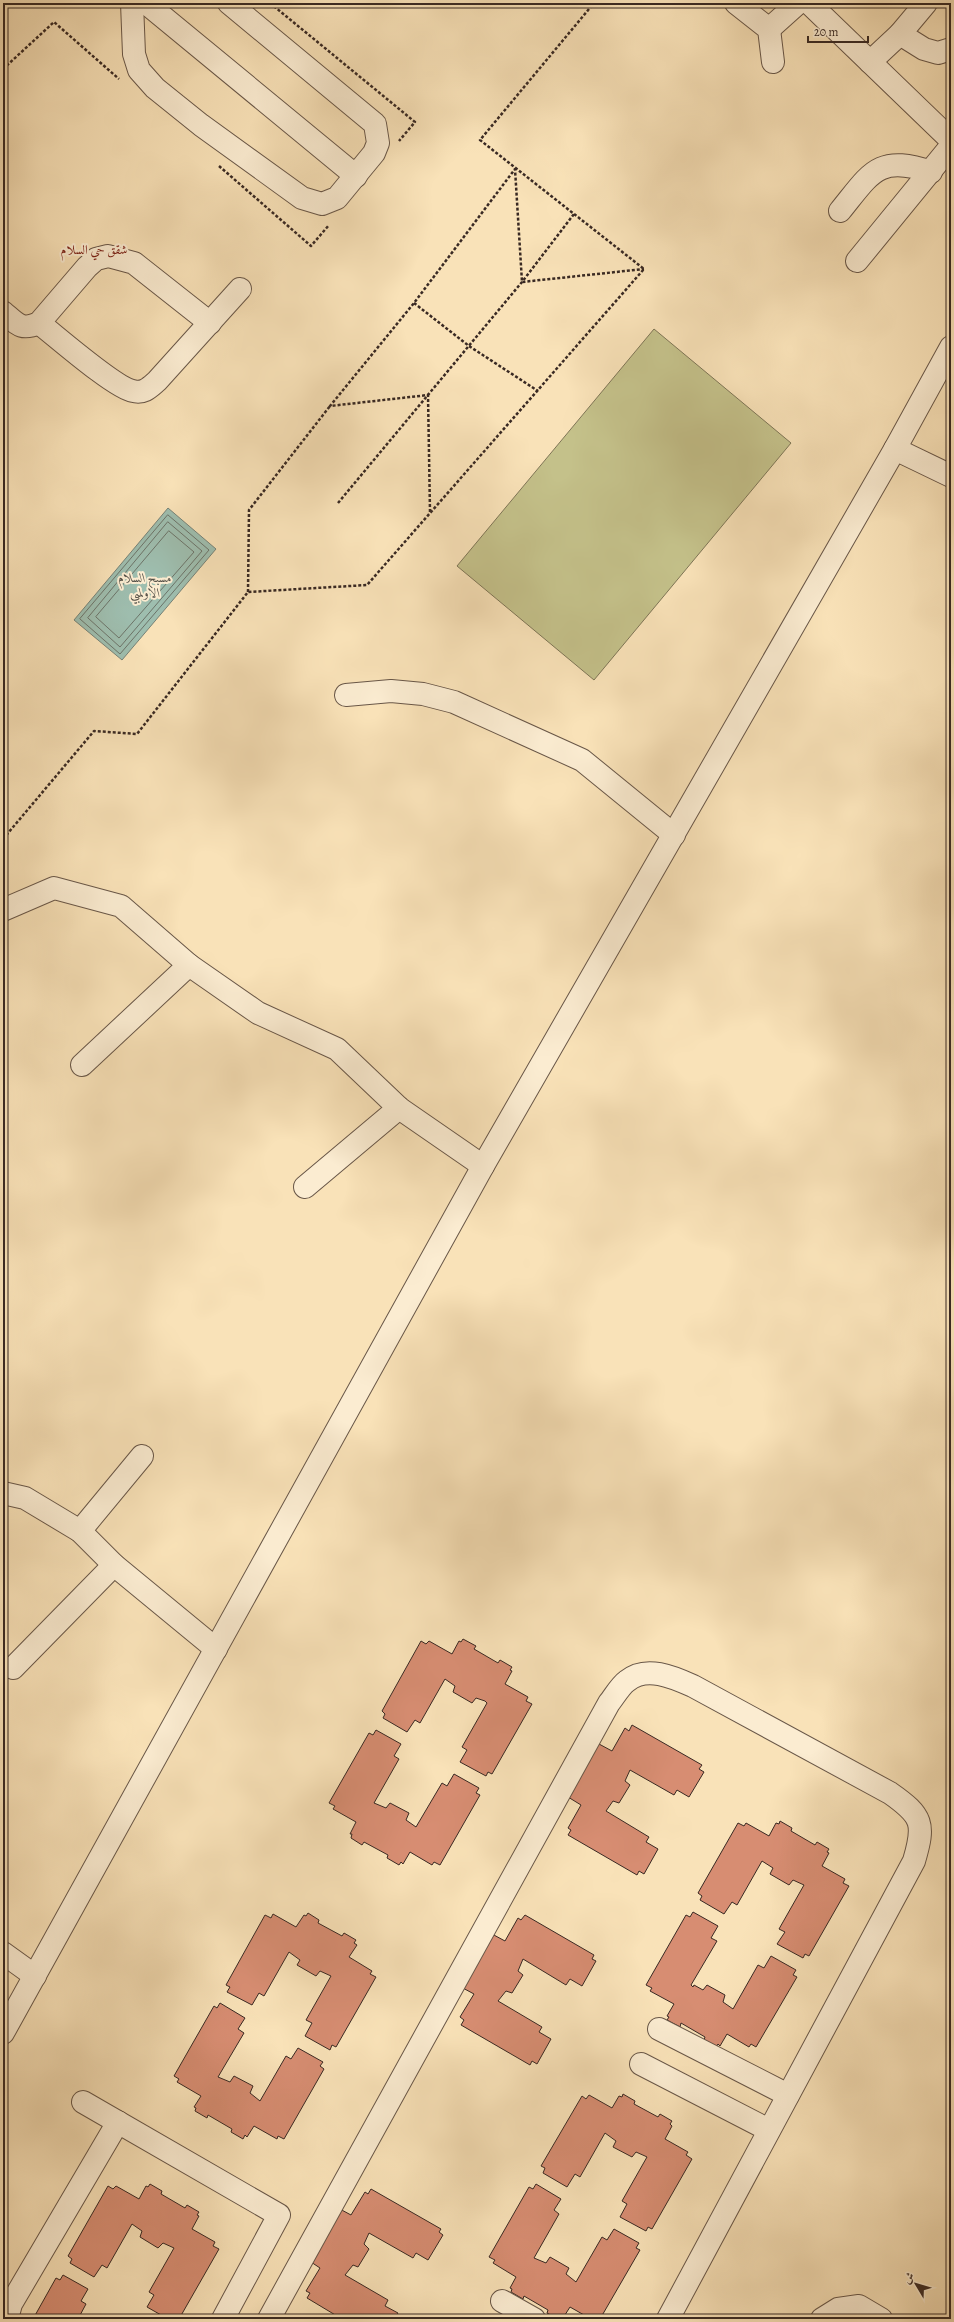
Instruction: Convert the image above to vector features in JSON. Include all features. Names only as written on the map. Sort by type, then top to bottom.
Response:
[{"type":"street","points":[[132,3],[134,54],[139,70],[155,88],[201,125],[302,198],[311,203],[322,204],[337,198],[356,176],[378,143],[374,124],[229,3]]},
{"type":"street","points":[[146,3],[356,176]]},
{"type":"street","points":[[736,3],[769,29],[773,62]]},
{"type":"street","points":[[769,29],[798,3]]},
{"type":"street","points":[[809,3],[951,140]]},
{"type":"street","points":[[870,62],[900,34],[926,3]]},
{"type":"street","points":[[900,34],[924,49],[938,53],[951,49]]},
{"type":"street","points":[[857,261],[951,146]]},
{"type":"street","points":[[840,211],[873,171],[896,164],[912,165],[931,172]]},
{"type":"street","points":[[3,312],[19,326],[28,328],[39,323],[96,258],[108,256],[134,262],[210,323]]},
{"type":"street","points":[[39,323],[116,383],[133,391],[144,391],[157,381],[240,289]]},
{"type":"street","points":[[3,2033],[483,1166],[674,835],[951,347]]},
{"type":"street","points":[[895,448],[951,476]]},
{"type":"street","points":[[346,696],[391,691],[423,694],[454,702],[582,760],[674,835]]},
{"type":"street","points":[[3,910],[54,888],[121,906],[189,965],[258,1013],[337,1049],[399,1108],[483,1166]]},
{"type":"street","points":[[82,1064],[189,965]]},
{"type":"street","points":[[305,1187],[399,1108]]},
{"type":"street","points":[[80,1531],[142,1456]]},
{"type":"street","points":[[3,1493],[25,1498],[80,1531],[114,1565],[216,1649]]},
{"type":"street","points":[[13,1668],[114,1565]]},
{"type":"street","points":[[269,2319],[609,1703],[627,1680],[644,1674],[667,1675],[693,1686],[890,1793],[909,1806],[920,1821],[920,1840],[914,1862],[668,2319]]},
{"type":"street","points":[[3,1953],[34,1976]]},
{"type":"street","points":[[659,2029],[788,2095]]},
{"type":"street","points":[[641,2064],[769,2130]]},
{"type":"street","points":[[83,2102],[279,2215],[223,2319]]},
{"type":"street","points":[[7,2319],[11,2304],[118,2122]]},
{"type":"street","points":[[502,2300],[534,2319]]},
{"type":"street","points":[[822,2319],[838,2309],[859,2306],[882,2319]]},
{"type":"path","points":[[270,3],[415,122],[396,145]]},
{"type":"path","points":[[594,3],[480,140],[644,269]]},
{"type":"path","points":[[3,69],[54,22],[125,84]]},
{"type":"path","points":[[215,163],[311,246],[331,222]]},
{"type":"path","points":[[515,169],[522,282]]},
{"type":"path","points":[[3,840],[94,731],[137,734],[248,592],[249,510],[330,406],[414,303],[515,169]]},
{"type":"path","points":[[338,503],[522,282],[574,214]]},
{"type":"path","points":[[522,282],[644,269]]},
{"type":"path","points":[[248,592],[367,585],[644,269]]},
{"type":"path","points":[[414,303],[469,346],[538,391]]},
{"type":"path","points":[[330,406],[428,396]]},
{"type":"path","points":[[428,396],[430,513]]},
{"type":"shaded area","points":[[654,329],[791,443],[594,680],[457,566]]},
{"type":"water","name":"مسبح السلام الاولمبي","points":[[168,508],[216,549],[122,660],[74,620]]},
{"type":"building","points":[[463,1639],[476,1646],[474,1649],[498,1663],[500,1660],[512,1667],[510,1670],[512,1671],[505,1684],[528,1697],[526,1701],[532,1704],[492,1774],[488,1772],[486,1776],[460,1762],[467,1750],[462,1747],[487,1703],[485,1701],[476,1698],[472,1703],[453,1692],[455,1686],[445,1679],[420,1723],[415,1720],[407,1732],[383,1718],[385,1714],[382,1711],[421,1641],[426,1644],[429,1641],[452,1654],[459,1641],[461,1642]]},
{"type":"building","points":[[632,1725],[702,1765],[699,1769],[704,1772],[689,1797],[677,1790],[674,1795],[630,1770],[625,1781],[630,1785],[619,1803],[613,1801],[606,1811],[649,1837],[646,1842],[658,1849],[644,1874],[639,1871],[637,1875],[568,1835],[571,1830],[568,1828],[581,1805],[568,1797],[595,1745],[598,1746],[599,1744],[612,1751],[625,1728],[629,1731]]},
{"type":"building","points":[[376,1730],[401,1744],[394,1756],[399,1759],[374,1803],[386,1808],[390,1803],[409,1813],[406,1820],[416,1827],[442,1783],[447,1786],[454,1774],[479,1788],[476,1793],[480,1795],[440,1865],[434,1862],[432,1865],[410,1852],[403,1864],[401,1862],[399,1865],[387,1858],[388,1855],[364,1842],[362,1845],[351,1838],[352,1834],[350,1834],[356,1822],[333,1809],[335,1806],[329,1803],[369,1733],[373,1735]]},
{"type":"building","points":[[780,1821],[792,1828],[791,1831],[815,1845],[817,1842],[829,1849],[827,1852],[829,1853],[822,1866],[845,1879],[843,1883],[849,1886],[809,1956],[805,1954],[803,1958],[777,1944],[785,1932],[779,1929],[804,1885],[793,1880],[789,1885],[770,1874],[773,1868],[762,1861],[737,1905],[732,1902],[724,1914],[700,1900],[702,1896],[698,1893],[738,1823],[744,1826],[746,1823],[769,1836],[776,1823],[779,1824]]},
{"type":"building","points":[[693,1912],[718,1926],[711,1938],[717,1941],[691,1985],[693,1987],[694,1985],[703,1990],[707,1985],[725,1995],[723,2002],[733,2009],[758,1965],[764,1968],[771,1956],[796,1970],[793,1975],[797,1977],[756,2047],[751,2044],[749,2047],[727,2034],[720,2046],[718,2044],[716,2047],[704,2040],[705,2037],[681,2023],[680,2027],[667,2020],[669,2017],[667,2016],[674,2004],[650,1991],[652,1988],[646,1985],[686,1915],[690,1917]]},
{"type":"building","points":[[308,1913],[319,1920],[318,1923],[342,1936],[344,1933],[356,1940],[354,1943],[357,1945],[349,1957],[372,1971],[370,1974],[376,1977],[336,2047],[332,2045],[330,2050],[305,2036],[312,2023],[306,2020],[331,1976],[320,1971],[316,1976],[297,1965],[300,1960],[289,1952],[264,1996],[259,1993],[252,2005],[227,1992],[230,1987],[226,1985],[265,1915],[271,1918],[273,1914],[296,1927],[304,1915],[306,1916]]},
{"type":"building","points":[[525,1915],[594,1955],[592,1959],[596,1961],[582,1986],[570,1979],[566,1985],[523,1959],[518,1971],[523,1975],[512,1993],[506,1991],[498,2001],[542,2027],[539,2032],[551,2039],[537,2064],[532,2061],[530,2065],[461,2025],[464,2020],[460,2017],[474,1994],[461,1987],[492,1934],[505,1941],[518,1918],[521,1920]]},
{"type":"building","points":[[220,2003],[245,2018],[238,2029],[244,2033],[218,2077],[230,2082],[234,2076],[253,2086],[250,2093],[260,2101],[286,2056],[291,2059],[298,2048],[323,2062],[320,2066],[324,2069],[284,2139],[278,2136],[277,2139],[254,2126],[247,2137],[245,2135],[243,2139],[231,2132],[232,2129],[208,2115],[207,2118],[195,2111],[196,2108],[194,2107],[201,2096],[177,2082],[179,2079],[174,2076],[214,2006],[217,2008]]},
{"type":"building","points":[[623,2094],[635,2101],[634,2104],[658,2117],[660,2114],[672,2121],[670,2124],[672,2126],[665,2139],[688,2152],[686,2155],[692,2159],[652,2229],[648,2227],[646,2231],[620,2217],[627,2204],[622,2201],[647,2157],[636,2152],[632,2157],[613,2147],[616,2141],[605,2133],[580,2177],[575,2174],[567,2187],[543,2173],[545,2168],[541,2166],[582,2096],[586,2099],[589,2095],[612,2108],[619,2096],[622,2097]]},
{"type":"building","points":[[150,2184],[162,2191],[161,2194],[185,2208],[187,2205],[199,2212],[197,2215],[199,2216],[192,2229],[215,2242],[213,2246],[219,2249],[179,2319],[175,2317],[168,2319],[147,2307],[154,2295],[149,2292],[174,2248],[163,2243],[158,2248],[140,2237],[142,2231],[132,2224],[107,2268],[102,2265],[94,2277],[70,2263],[72,2259],[68,2256],[108,2186],[113,2189],[116,2186],[139,2199],[146,2186],[148,2187]]},
{"type":"building","points":[[536,2184],[561,2199],[554,2210],[559,2214],[534,2258],[546,2263],[550,2257],[569,2268],[566,2274],[576,2282],[602,2237],[607,2240],[614,2229],[639,2243],[636,2248],[640,2250],[600,2319],[594,2317],[591,2319],[570,2307],[563,2318],[560,2317],[558,2319],[547,2313],[548,2310],[524,2296],[523,2299],[511,2292],[512,2289],[510,2288],[516,2277],[493,2263],[495,2260],[489,2257],[529,2187],[533,2189]]},
{"type":"building","points":[[371,2189],[441,2229],[439,2232],[443,2235],[428,2260],[416,2253],[413,2258],[369,2233],[364,2244],[369,2249],[358,2267],[353,2265],[345,2275],[388,2300],[385,2306],[398,2313],[394,2319],[342,2319],[307,2298],[310,2293],[306,2291],[320,2268],[308,2260],[338,2208],[351,2215],[365,2192],[368,2194]]},
{"type":"building","points":[[63,2275],[88,2289],[81,2301],[86,2304],[78,2319],[33,2319],[56,2278],[60,2280]]},
{"type":"district","name":"شقق حي السلام","points":[[94,249]]}]
